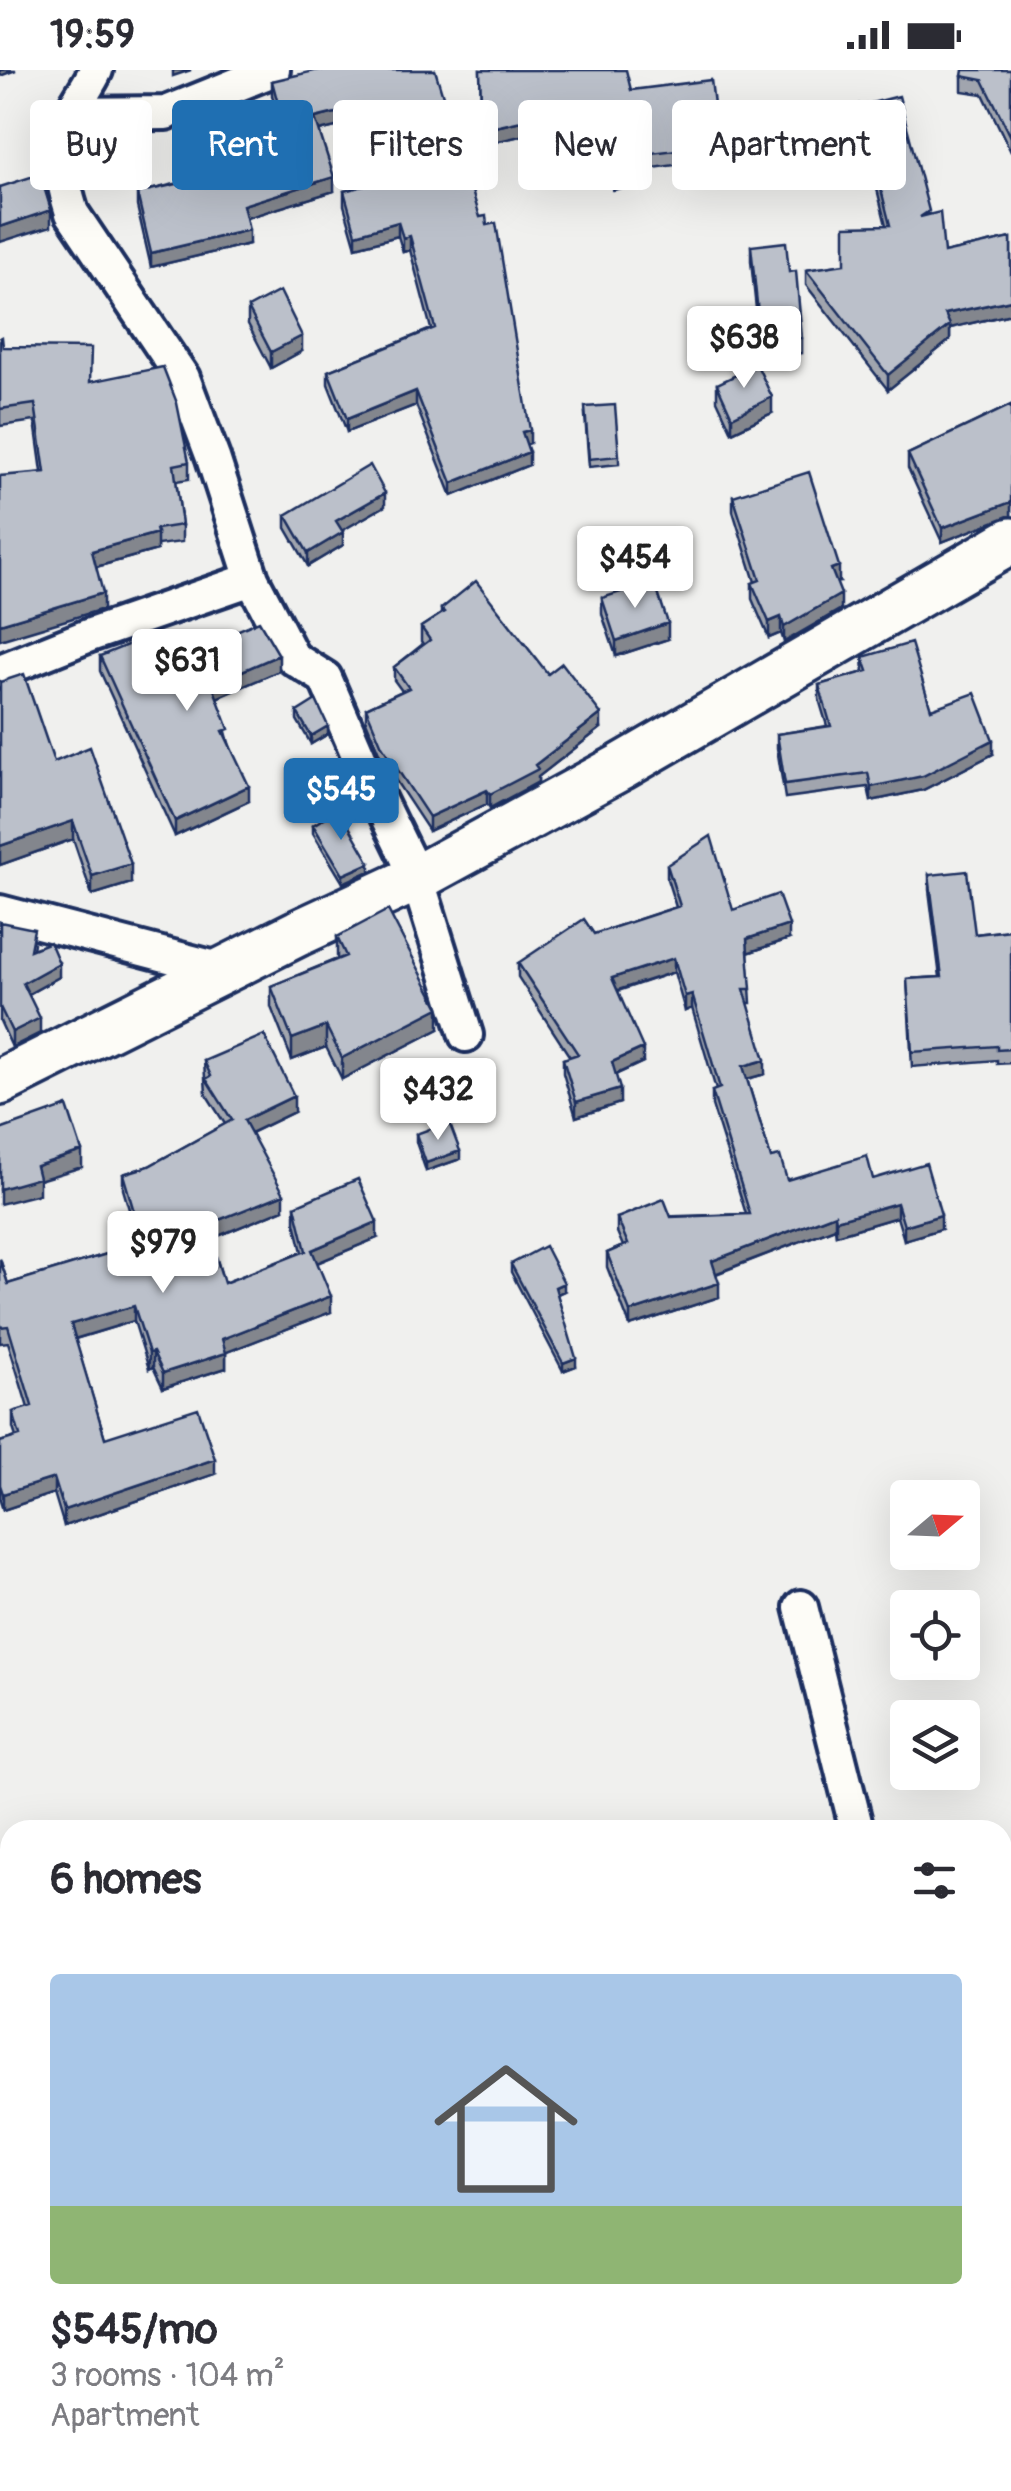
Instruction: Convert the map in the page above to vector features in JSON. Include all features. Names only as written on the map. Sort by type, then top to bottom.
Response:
[{"type":"street","points":[[79,100],[96,70]]},
{"type":"street","points":[[152,112],[166,112],[273,70]]},
{"type":"street","points":[[65,190],[72,214],[183,378],[252,579],[293,658],[326,678],[369,780],[418,878],[466,1034]]},
{"type":"street","points":[[0,1082],[418,878],[620,767],[1011,541]]},
{"type":"street","points":[[0,671],[252,579]]},
{"type":"street","points":[[0,912],[223,970]]},
{"type":"street","points":[[801,1606],[854,1820]]},
{"type":"building","points":[[318,70],[435,70],[444,100],[333,100],[333,114],[315,118],[333,177],[313,183],[313,100],[277,100],[272,81]]},
{"type":"building","points":[[480,70],[626,70],[631,90],[711,80],[713,100],[672,100],[672,151],[652,153],[652,100],[518,100],[518,122],[498,126],[498,100],[481,100]]},
{"type":"building","points":[[963,70],[1011,70],[1011,137],[983,80],[962,76]]},
{"type":"building","points":[[906,123],[929,211],[920,217],[940,212],[944,253],[1011,238],[1011,300],[945,314],[950,325],[888,375],[806,270],[845,264],[845,226],[890,225],[881,190],[906,190]]},
{"type":"building","points":[[30,177],[30,190],[45,190],[51,210],[0,227],[0,187]]},
{"type":"building","points":[[172,185],[172,190],[292,190],[243,205],[249,230],[151,253],[137,193]]},
{"type":"building","points":[[472,190],[480,217],[486,216],[487,225],[496,223],[530,430],[522,432],[529,452],[452,483],[416,391],[347,419],[328,371],[435,328],[410,236],[403,238],[398,222],[356,234],[344,191]]},
{"type":"building","points":[[786,242],[789,272],[796,271],[802,338],[761,342],[751,246]]},
{"type":"building","points":[[280,291],[302,336],[271,352],[248,308]]},
{"type":"building","points":[[2,337],[3,347],[91,348],[90,382],[163,367],[177,403],[189,462],[174,465],[182,525],[156,529],[157,533],[92,551],[103,593],[0,624],[0,476],[45,472],[35,404],[0,409]]},
{"type":"building","points":[[757,365],[772,397],[732,417],[717,384]]},
{"type":"building","points":[[615,405],[619,456],[589,459],[585,407]]},
{"type":"building","points":[[1011,405],[1011,502],[942,528],[908,454]]},
{"type":"building","points":[[370,465],[385,493],[336,521],[343,532],[308,553],[286,515]]},
{"type":"building","points":[[809,472],[839,566],[831,569],[841,594],[784,627],[781,617],[769,622],[752,583],[760,580],[733,496]]},
{"type":"building","points":[[476,581],[548,674],[562,663],[601,714],[535,765],[538,769],[490,794],[487,790],[429,817],[382,746],[366,708],[409,688],[394,667],[430,640],[421,627],[444,612],[441,609]]},
{"type":"building","points":[[654,581],[668,623],[616,641],[602,598]]},
{"type":"building","points":[[259,621],[279,655],[212,684],[229,729],[223,731],[249,786],[175,821],[100,656],[142,639],[154,667]]},
{"type":"building","points":[[911,643],[931,709],[975,693],[993,740],[923,776],[871,787],[868,773],[785,784],[777,734],[831,726],[819,685],[868,671],[863,657]]},
{"type":"building","points":[[24,674],[54,762],[90,747],[131,864],[92,876],[73,821],[0,846],[0,682]]},
{"type":"building","points":[[316,700],[328,726],[311,736],[297,712]]},
{"type":"building","points":[[339,809],[370,863],[343,875],[313,825]]},
{"type":"building","points":[[711,836],[733,910],[778,894],[789,925],[747,939],[751,989],[744,989],[765,1060],[743,1066],[771,1158],[780,1156],[787,1180],[867,1156],[873,1179],[926,1163],[941,1215],[904,1226],[897,1203],[836,1220],[835,1214],[712,1261],[719,1283],[630,1312],[607,1253],[628,1244],[617,1218],[664,1199],[671,1217],[750,1214],[712,1091],[720,1088],[692,994],[685,996],[674,958],[612,978],[643,1048],[612,1062],[620,1089],[576,1102],[563,1059],[578,1054],[518,963],[584,919],[594,934],[680,906],[667,865]]},
{"type":"building","points":[[967,871],[975,934],[1011,930],[1011,1049],[997,1050],[997,1046],[912,1052],[907,979],[942,977],[929,875]]},
{"type":"building","points":[[388,910],[439,1008],[342,1058],[326,1026],[292,1039],[271,986],[346,956],[337,937]]},
{"type":"building","points":[[0,922],[34,929],[30,950],[50,942],[59,963],[23,983],[40,1018],[12,1032],[0,1007]]},
{"type":"building","points":[[264,1035],[294,1096],[244,1120],[284,1194],[206,1225],[224,1283],[306,1251],[295,1206],[358,1179],[377,1222],[312,1250],[331,1296],[222,1339],[226,1353],[163,1373],[153,1352],[149,1353],[134,1306],[71,1324],[105,1438],[198,1408],[215,1459],[64,1510],[54,1478],[3,1494],[0,1442],[20,1436],[13,1412],[32,1406],[8,1326],[0,1327],[0,1259],[8,1284],[120,1250],[120,1246],[142,1239],[123,1174],[149,1166],[232,1120],[206,1079],[211,1076],[204,1061]]},
{"type":"building","points":[[67,1106],[82,1151],[36,1166],[39,1178],[0,1189],[0,1130]]},
{"type":"building","points":[[449,1122],[460,1151],[426,1163],[416,1134]]},
{"type":"building","points":[[545,1246],[564,1283],[555,1287],[576,1358],[563,1363],[511,1264]]}]
